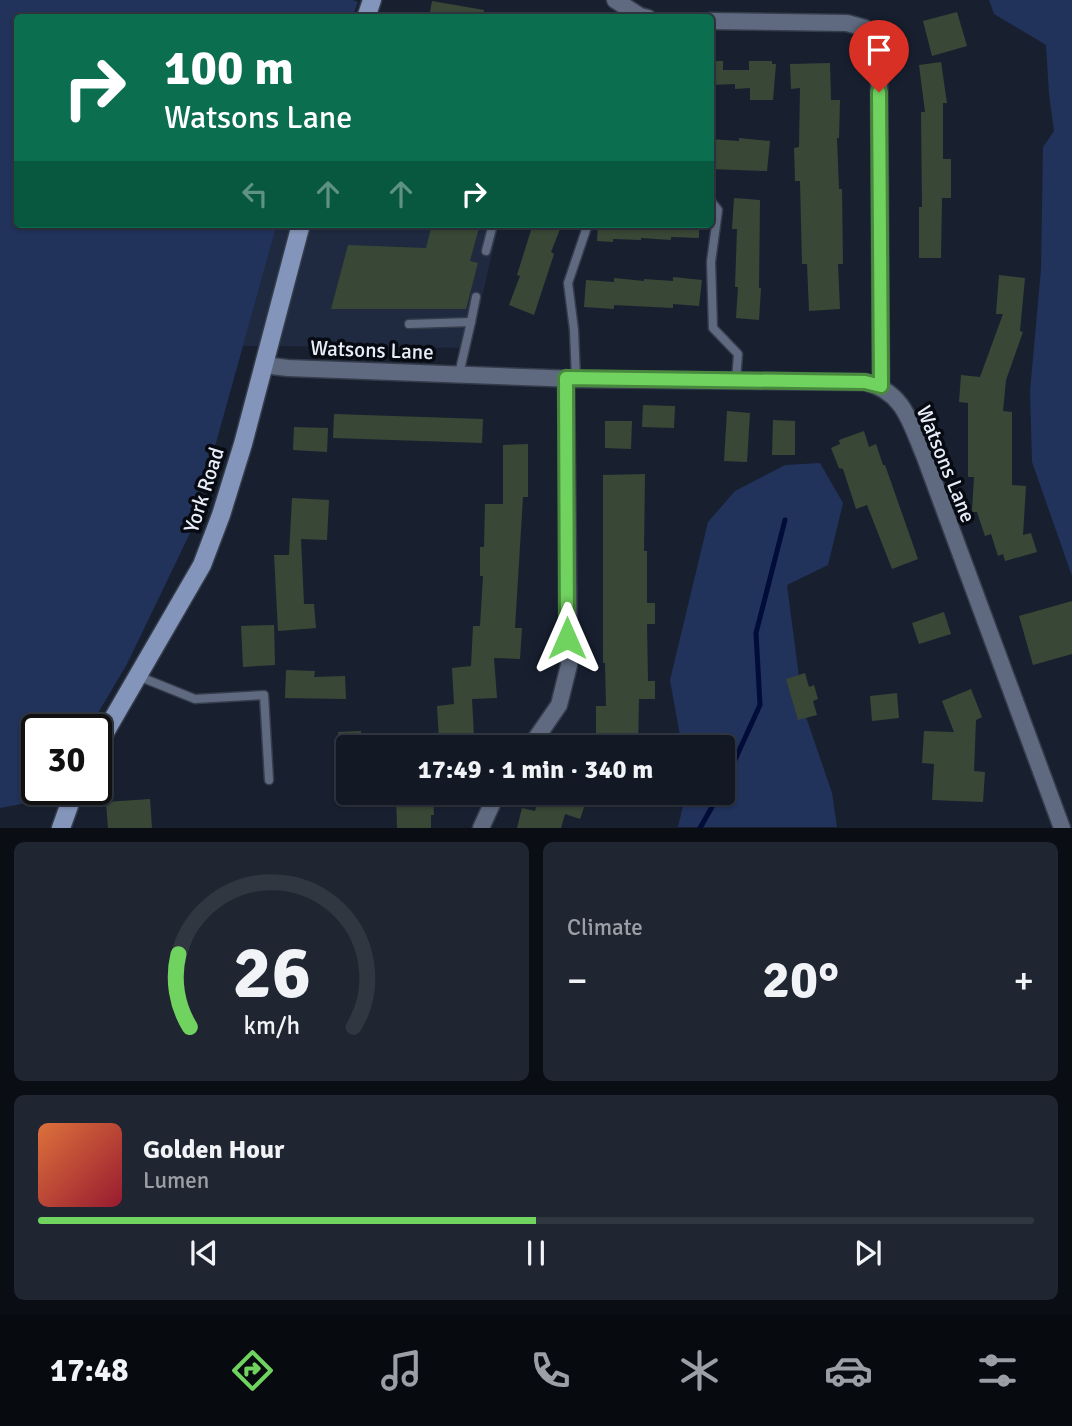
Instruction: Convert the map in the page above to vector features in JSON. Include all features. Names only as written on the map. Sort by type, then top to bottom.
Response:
[{"type":"street","points":[[615,0],[637,14]]},
{"type":"street","points":[[714,21],[847,23],[865,28],[876,43],[879,65],[881,386]]},
{"type":"street","name":"York Road","points":[[112,721],[202,565],[221,515],[243,444],[299,228]]},
{"type":"street","name":"Watsons Lane","points":[[263,365],[571,378],[865,382],[881,386],[894,396],[908,417],[924,455],[1062,828]]},
{"type":"street","points":[[538,735],[559,705],[569,664],[571,378]]},
{"type":"street","points":[[61,828],[69,805]]},
{"type":"street","points":[[481,828],[492,805]]},
{"type":"lane","points":[[714,205],[718,210],[711,262],[713,328],[738,354],[736,381]]},
{"type":"lane","points":[[486,251],[492,228]]},
{"type":"lane","points":[[571,378],[574,330],[568,283],[587,228]]},
{"type":"lane","points":[[459,374],[476,297]]},
{"type":"lane","points":[[409,324],[471,322]]},
{"type":"lane","points":[[138,676],[195,699],[264,695],[269,780]]},
{"type":"shaded area","points":[[0,0],[358,2],[354,14],[14,14],[14,228],[276,228],[192,529],[127,664],[97,714],[21,714],[21,804],[0,808]]},
{"type":"shaded area","points":[[989,0],[1072,0],[1072,576],[1032,462],[1030,391],[1041,269],[1043,147],[1054,131],[1046,45],[994,14]]},
{"type":"shaded area","points":[[276,228],[498,228],[470,348],[242,346]]},
{"type":"shaded area","points":[[820,463],[843,503],[828,565],[787,585],[803,708],[832,793],[837,827],[678,827],[683,805],[735,805],[735,735],[680,735],[670,680],[708,522],[735,491],[785,465]]},
{"type":"building","points":[[432,1],[484,10],[484,14],[430,14]]},
{"type":"building","points":[[957,12],[967,46],[932,56],[923,21]]},
{"type":"building","points":[[714,61],[723,61],[723,70],[749,70],[749,61],[772,61],[772,64],[776,64],[773,100],[750,100],[750,88],[735,89],[735,84],[714,85]]},
{"type":"building","points":[[941,62],[947,103],[943,103],[943,159],[951,159],[951,198],[942,198],[941,258],[919,258],[919,207],[922,207],[921,112],[925,112],[919,65]]},
{"type":"building","points":[[830,63],[831,100],[840,100],[837,138],[839,189],[842,189],[843,264],[838,264],[840,309],[809,311],[807,264],[802,264],[800,181],[795,181],[794,148],[799,147],[800,88],[791,89],[790,64]]},
{"type":"building","points":[[739,138],[770,141],[767,171],[714,169],[714,139],[739,141]]},
{"type":"building","points":[[734,198],[760,200],[759,320],[736,318],[737,229],[732,229]]},
{"type":"building","points":[[431,228],[479,228],[470,261],[478,263],[466,309],[331,309],[348,245],[426,248]]},
{"type":"building","points":[[532,228],[560,228],[534,315],[509,305],[520,276],[517,275]]},
{"type":"building","points":[[598,228],[699,228],[699,238],[597,241]]},
{"type":"building","points":[[999,275],[1025,278],[1020,331],[1023,332],[1006,380],[1003,411],[1012,412],[1012,485],[1026,486],[1023,535],[1031,533],[1037,552],[1005,561],[1003,554],[998,556],[991,534],[985,536],[977,512],[972,512],[974,477],[968,477],[968,403],[959,402],[961,375],[980,377],[1003,314],[996,314]]},
{"type":"building","points":[[673,277],[702,280],[699,306],[673,304],[673,308],[614,305],[614,309],[584,307],[586,280],[614,282],[614,278],[673,281]]},
{"type":"building","points":[[643,405],[675,406],[674,428],[642,427]]},
{"type":"building","points":[[727,411],[750,413],[747,462],[724,461]]},
{"type":"building","points":[[334,414],[483,419],[482,443],[333,438]]},
{"type":"building","points":[[773,420],[795,421],[795,455],[772,455]]},
{"type":"building","points":[[605,421],[632,421],[631,449],[605,448]]},
{"type":"building","points":[[294,427],[328,428],[327,452],[293,450]]},
{"type":"building","points":[[864,431],[869,447],[876,444],[885,465],[918,559],[892,569],[867,505],[856,509],[843,469],[839,468],[831,448],[840,444],[839,440]]},
{"type":"building","points":[[528,444],[528,497],[523,497],[515,628],[522,628],[520,659],[494,658],[497,698],[472,699],[474,735],[439,735],[437,706],[454,704],[452,668],[471,666],[473,626],[480,626],[483,576],[480,576],[480,547],[484,547],[485,504],[503,504],[503,445]]},
{"type":"building","points":[[645,474],[644,551],[647,551],[647,603],[655,603],[655,624],[647,624],[648,681],[655,681],[655,699],[639,699],[638,735],[596,735],[596,706],[606,706],[603,663],[603,475]]},
{"type":"building","points":[[292,498],[329,500],[327,540],[301,539],[304,604],[314,604],[316,628],[278,631],[274,555],[289,555]]},
{"type":"building","points":[[1072,601],[1072,654],[1033,665],[1019,616]]},
{"type":"building","points":[[944,612],[951,634],[919,644],[912,623]]},
{"type":"building","points":[[274,625],[275,665],[243,667],[241,626]]},
{"type":"building","points":[[286,670],[315,671],[314,677],[345,676],[346,699],[285,698]]},
{"type":"building","points":[[805,673],[809,687],[814,685],[818,699],[813,701],[817,715],[798,720],[786,679]]},
{"type":"building","points":[[971,689],[982,717],[976,720],[974,771],[985,772],[983,802],[932,800],[934,764],[922,763],[924,731],[954,732],[942,701]]},
{"type":"building","points":[[897,693],[899,718],[872,721],[870,696]]},
{"type":"building","points":[[361,731],[361,735],[338,735],[338,732]]},
{"type":"building","points":[[150,799],[152,828],[108,828],[106,805],[112,805],[112,802]]},
{"type":"building","points":[[396,805],[434,805],[431,828],[397,828]]},
{"type":"building","points":[[537,805],[585,805],[580,819],[565,814],[561,828],[517,828],[522,808],[535,811]]},
{"type":"waterway","points":[[735,760],[760,705],[756,633],[785,520]]},
{"type":"waterway","points":[[700,828],[713,805]]},
{"type":"route","points":[[567,638],[566,378],[865,382],[881,386],[879,92]]}]
